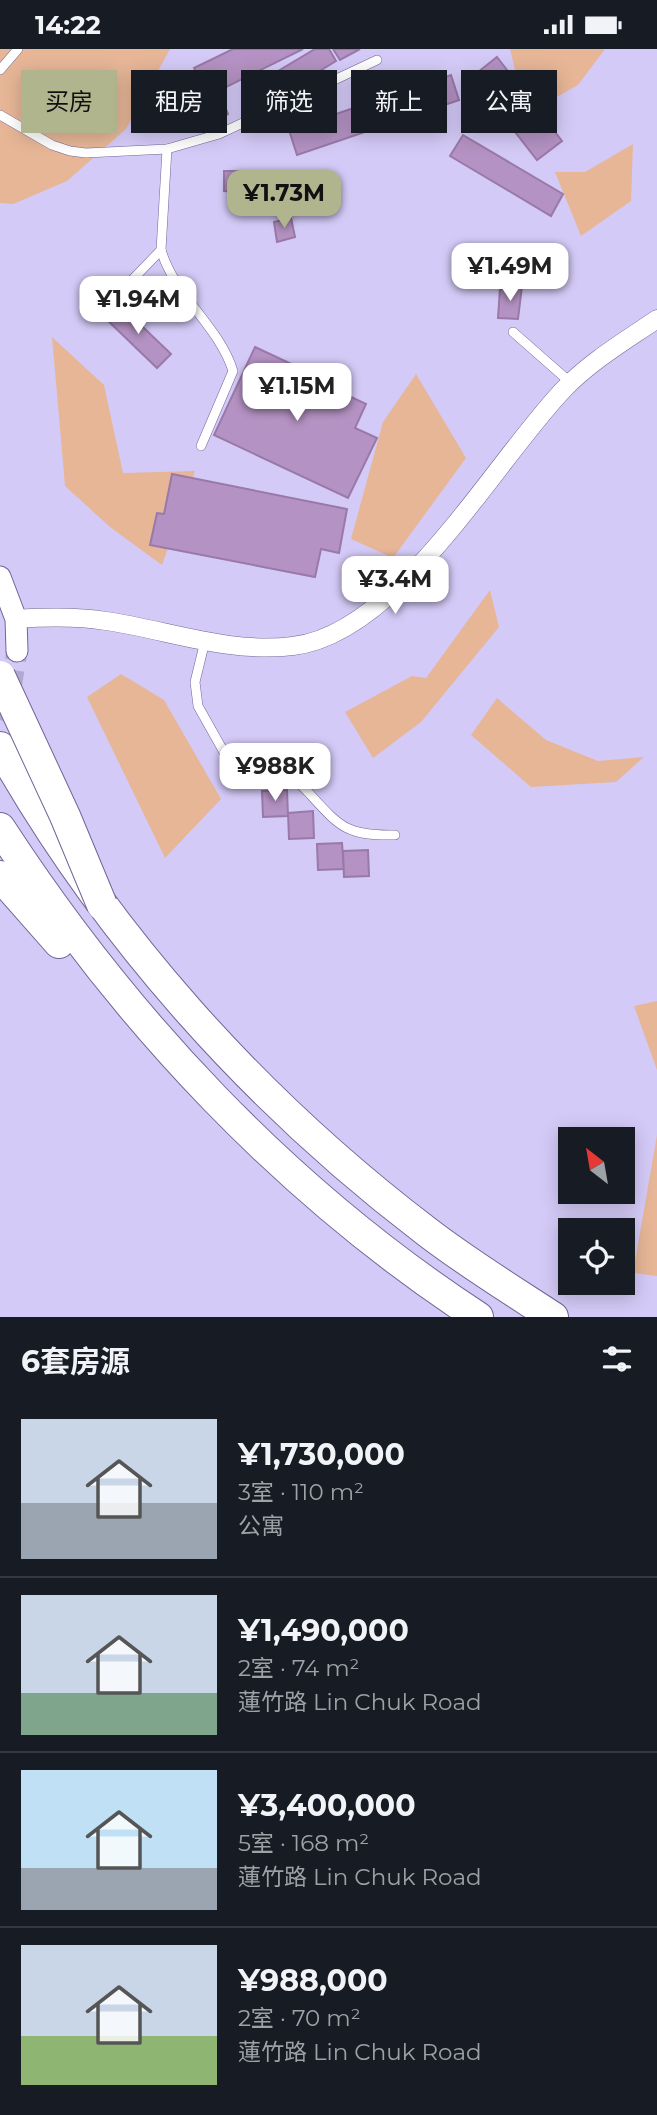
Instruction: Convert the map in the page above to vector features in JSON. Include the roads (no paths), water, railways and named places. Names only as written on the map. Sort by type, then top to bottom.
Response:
[{"type":"highway","points":[[0,675],[65,816],[102,905]]},
{"type":"highway","points":[[0,747],[46,823],[102,905],[155,972],[223,1049],[315,1139],[370,1187],[427,1232],[553,1317]]},
{"type":"highway","points":[[0,828],[64,920],[130,1006],[206,1091],[307,1187],[410,1269],[478,1317]]},
{"type":"highway","points":[[0,876],[73,957],[130,1006]]},
{"type":"street","points":[[16,619],[46,617],[106,621],[205,641],[266,648],[297,646],[321,640],[353,625],[389,596],[418,568],[521,439],[571,383],[603,356],[657,319]]},
{"type":"street","points":[[0,577],[16,619],[17,651]]},
{"type":"lane","points":[[0,70],[18,49]]},
{"type":"lane","points":[[0,115],[52,145],[70,152],[167,149],[219,134],[377,59]]},
{"type":"lane","points":[[167,149],[162,250],[166,266],[179,290],[222,347],[233,371],[201,446]]},
{"type":"lane","points":[[107,306],[162,250]]},
{"type":"lane","points":[[513,332],[571,383]]},
{"type":"lane","points":[[205,641],[195,682],[198,706],[234,770],[282,772],[300,783],[331,817],[349,831],[368,836],[395,835]]},
{"type":"tunnel","points":[[0,720],[11,688],[17,651]]}]
